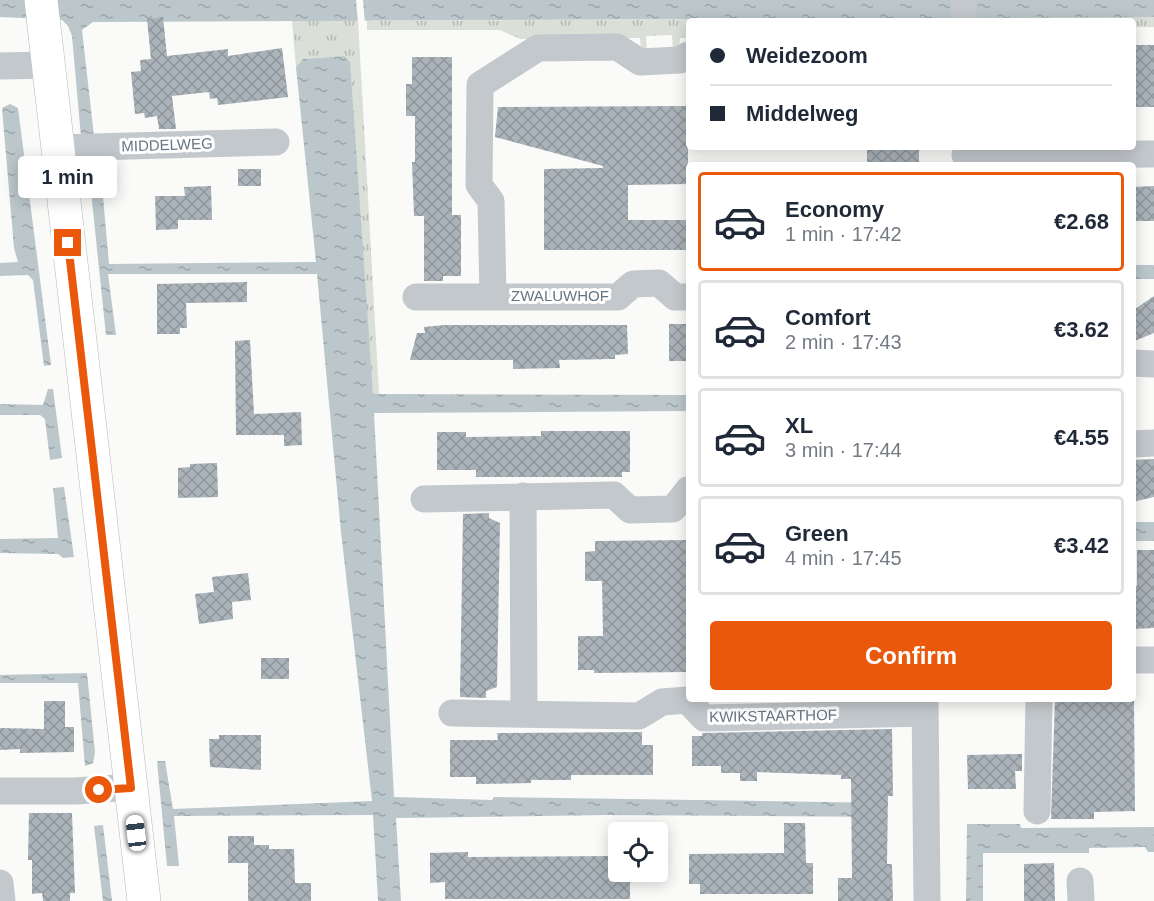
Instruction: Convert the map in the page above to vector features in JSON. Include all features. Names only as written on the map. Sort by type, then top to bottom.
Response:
[{"type":"street","points":[[963,0],[964,18]]},
{"type":"street","points":[[43,12],[144,901]]},
{"type":"street","name":"ZWALUWHOF","points":[[493,296],[491,201],[479,185],[480,85],[538,48],[617,46],[640,62],[680,60],[686,56]]},
{"type":"street","points":[[0,66],[49,65]]},
{"type":"street","name":"MIDDELWEG","points":[[58,148],[276,142]]},
{"type":"street","points":[[965,156],[1154,154]]},
{"type":"street","name":"ZWALUWHOF","points":[[416,297],[618,297],[633,284],[659,283],[675,297],[686,297]]},
{"type":"street","points":[[1136,363],[1154,364]]},
{"type":"street","points":[[1136,444],[1154,443]]},
{"type":"street","points":[[424,498],[614,495],[630,510],[673,509],[686,493]]},
{"type":"street","points":[[523,496],[524,714]]},
{"type":"street","points":[[1136,660],[1154,660]]},
{"type":"street","name":"KWIKSTAARTHOF","points":[[452,713],[639,716],[662,702],[686,700]]},
{"type":"street","name":"KWIKSTAARTHOF","points":[[689,702],[704,718],[925,706]]},
{"type":"street","points":[[1037,811],[1039,702]]},
{"type":"street","points":[[925,706],[927,901]]},
{"type":"street","points":[[0,791],[131,788]]},
{"type":"street","points":[[0,883],[2,901]]},
{"type":"green space","points":[[1154,17],[1154,27],[1136,27],[1136,18],[981,18]]},
{"type":"green space","points":[[686,19],[686,38],[680,38],[679,47],[673,52],[672,35],[646,36],[647,52],[641,48],[640,38],[520,39],[500,30],[367,30],[367,21]]},
{"type":"green space","points":[[358,20],[379,394],[373,394],[344,56],[303,59],[296,67],[292,21]]},
{"type":"water","points":[[0,0],[1154,0],[1154,17],[93,22],[82,30],[94,136],[81,137],[72,36],[68,26],[62,20],[0,17]]},
{"type":"water","points":[[344,56],[350,62],[373,394],[686,395],[686,411],[374,413],[394,797],[492,800],[494,797],[887,803],[887,817],[608,815],[396,818],[401,901],[378,901],[373,815],[174,816],[179,866],[167,866],[157,761],[165,761],[173,809],[372,801],[341,532],[317,274],[108,274],[116,335],[106,335],[88,163],[100,163],[109,264],[316,262],[296,67],[303,59]]},
{"type":"water","points":[[10,104],[18,108],[51,365],[44,366],[33,280],[28,275],[0,276],[0,263],[18,262],[14,248],[2,108]]},
{"type":"water","points":[[1136,265],[1154,265],[1154,279],[1136,279]]},
{"type":"water","points":[[48,389],[53,389],[62,458],[50,460],[45,419],[40,415],[0,415],[0,404],[43,405]]},
{"type":"water","points":[[64,487],[74,557],[63,558],[58,554],[0,553],[0,539],[58,538],[53,488]]},
{"type":"water","points":[[1136,522],[1154,522],[1154,541],[1136,541]]},
{"type":"water","points":[[87,673],[95,752],[93,763],[85,766],[78,683],[0,683],[0,675]]},
{"type":"water","points":[[967,824],[1020,824],[1021,828],[1154,827],[1154,852],[1148,852],[1145,847],[1089,848],[1089,853],[983,853],[983,901],[966,901]]},
{"type":"water","points":[[103,825],[112,901],[103,901],[94,826]]},
{"type":"pier","points":[[356,0],[363,0],[365,23],[358,23]]},
{"type":"building","points":[[163,17],[167,56],[228,49],[228,56],[282,48],[288,97],[218,105],[217,98],[210,99],[209,92],[172,96],[176,129],[159,129],[157,116],[145,118],[144,113],[135,114],[131,72],[141,71],[140,60],[151,59],[147,19]]},
{"type":"building","points":[[1136,45],[1154,45],[1154,107],[1136,107]]},
{"type":"building","points":[[412,57],[452,57],[452,215],[461,215],[461,276],[443,276],[443,281],[424,281],[424,216],[414,216],[412,162],[415,162],[415,116],[406,116],[406,84],[412,84]]},
{"type":"building","points":[[686,106],[688,162],[686,162],[686,184],[628,185],[628,220],[686,220],[686,250],[544,250],[544,169],[603,168],[603,166],[495,137],[498,107]]},
{"type":"building","points":[[867,150],[919,150],[919,162],[867,162]]},
{"type":"building","points":[[238,169],[261,169],[261,186],[238,186]]},
{"type":"building","points":[[211,186],[212,220],[178,220],[178,229],[156,230],[155,196],[185,196],[184,187]]},
{"type":"building","points":[[1154,186],[1154,221],[1136,221],[1136,187]]},
{"type":"building","points":[[247,282],[247,302],[186,303],[187,328],[180,328],[180,334],[157,334],[157,284]]},
{"type":"building","points":[[1154,296],[1154,333],[1136,340],[1136,308]]},
{"type":"building","points":[[669,324],[686,324],[686,361],[669,361]]},
{"type":"building","points":[[627,325],[628,354],[615,355],[615,359],[559,360],[560,368],[513,369],[513,360],[410,360],[417,333],[425,333],[424,327]]},
{"type":"building","points":[[250,340],[254,414],[301,412],[302,445],[284,446],[284,435],[236,435],[235,341]]},
{"type":"building","points":[[541,431],[630,431],[630,472],[622,472],[622,477],[476,477],[476,470],[437,470],[437,432],[466,432],[466,437],[541,436]]},
{"type":"building","points":[[1154,459],[1154,497],[1136,501],[1136,460]]},
{"type":"building","points":[[217,463],[218,497],[178,498],[178,468],[190,467],[190,464]]},
{"type":"building","points":[[489,513],[489,518],[500,523],[497,687],[486,691],[486,698],[460,697],[463,514]]},
{"type":"building","points":[[686,540],[686,672],[594,673],[594,670],[578,670],[578,636],[603,636],[602,581],[585,581],[585,552],[595,551],[595,541]]},
{"type":"building","points":[[1137,550],[1154,550],[1154,628],[1136,629]]},
{"type":"building","points":[[248,573],[251,600],[232,602],[233,619],[199,624],[195,594],[214,592],[212,577]]},
{"type":"building","points":[[261,658],[289,658],[289,679],[261,679]]},
{"type":"building","points":[[44,701],[65,701],[65,727],[74,727],[74,752],[20,753],[20,749],[0,750],[0,728],[44,729]]},
{"type":"building","points":[[1055,702],[1134,702],[1135,811],[1094,812],[1094,819],[1051,819]]},
{"type":"building","points":[[892,729],[893,796],[888,796],[887,864],[892,864],[893,901],[838,901],[838,878],[852,878],[851,779],[841,779],[841,775],[757,772],[757,781],[740,781],[740,773],[721,773],[721,766],[692,766],[692,736],[702,736],[702,733]]},
{"type":"building","points":[[642,732],[642,745],[653,745],[653,775],[571,775],[571,780],[476,784],[476,777],[450,777],[450,740],[498,740],[497,733]]},
{"type":"building","points":[[219,735],[261,735],[261,770],[210,767],[209,739],[219,739]]},
{"type":"building","points":[[1022,754],[1022,771],[1015,771],[1016,789],[968,789],[967,755]]},
{"type":"building","points":[[29,813],[72,813],[75,893],[70,893],[70,901],[43,901],[42,893],[32,894],[32,860],[28,860]]},
{"type":"building","points":[[784,823],[805,823],[806,863],[813,863],[813,894],[700,894],[700,884],[689,884],[689,854],[784,853]]},
{"type":"building","points":[[228,836],[254,836],[254,845],[269,845],[269,849],[294,849],[295,883],[311,883],[311,901],[248,901],[248,863],[228,863]]},
{"type":"building","points":[[468,852],[468,857],[608,856],[608,882],[630,882],[630,899],[445,899],[445,882],[430,883],[430,853]]},
{"type":"building","points":[[1054,863],[1055,901],[1024,901],[1024,864]]},
{"type":"route","points":[[68,243],[131,788],[99,790]]}]
